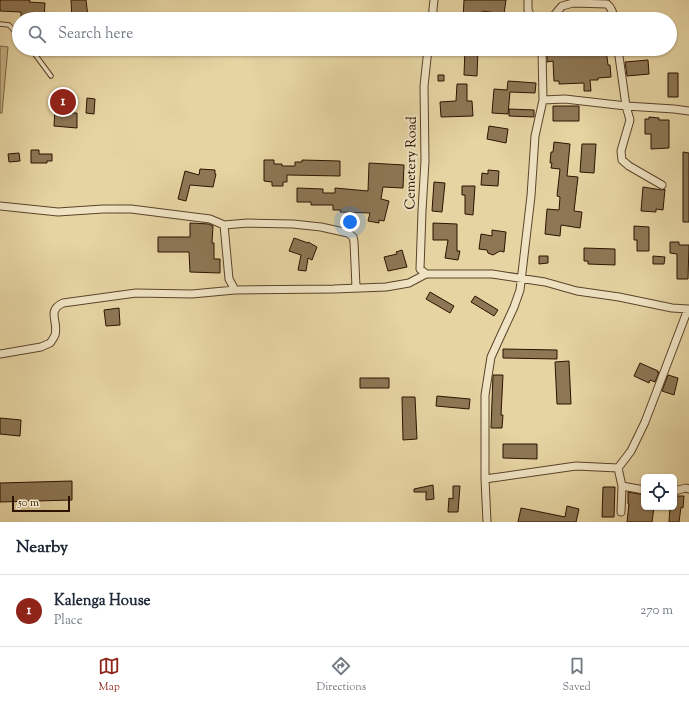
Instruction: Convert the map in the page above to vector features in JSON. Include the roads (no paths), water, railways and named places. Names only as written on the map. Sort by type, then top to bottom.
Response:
[{"type":"street","points":[[433,12],[434,0]]},
{"type":"street","points":[[528,0],[529,12]]},
{"type":"street","points":[[557,12],[562,6],[573,3],[606,4],[610,6],[613,12]]},
{"type":"street","name":"Cemetery Road","points":[[426,274],[420,269],[422,210],[426,161],[424,86],[427,56]]},
{"type":"street","points":[[487,522],[485,479],[485,395],[491,357],[514,307],[522,279],[531,196],[535,136],[543,100],[542,56]]},
{"type":"street","points":[[619,56],[626,106],[630,120],[621,152],[622,160],[629,166],[662,185]]},
{"type":"street","points":[[543,100],[565,99],[689,111]]},
{"type":"street","points":[[0,206],[58,212],[131,209],[210,219],[224,225],[248,223],[293,224],[322,227],[348,232],[353,237],[354,242],[356,287]]},
{"type":"street","points":[[224,225],[229,279],[235,290]]},
{"type":"street","points":[[0,354],[41,347],[50,343],[55,334],[54,311],[56,306],[63,303],[136,293],[192,294],[257,289],[386,287],[409,283],[426,274],[492,274],[545,282],[577,291],[619,297],[672,308],[688,308],[645,422],[631,451],[618,468],[622,486],[621,512]]},
{"type":"street","points":[[485,479],[576,466],[618,468]]},
{"type":"street","points":[[622,486],[641,489]]},
{"type":"street","points":[[677,490],[686,488],[689,490]]},
{"type":"lane","points":[[0,24],[9,25],[12,28]]},
{"type":"lane","points":[[36,56],[51,76]]},
{"type":"place","name":"Kalenga House","points":[[63,102]]}]
